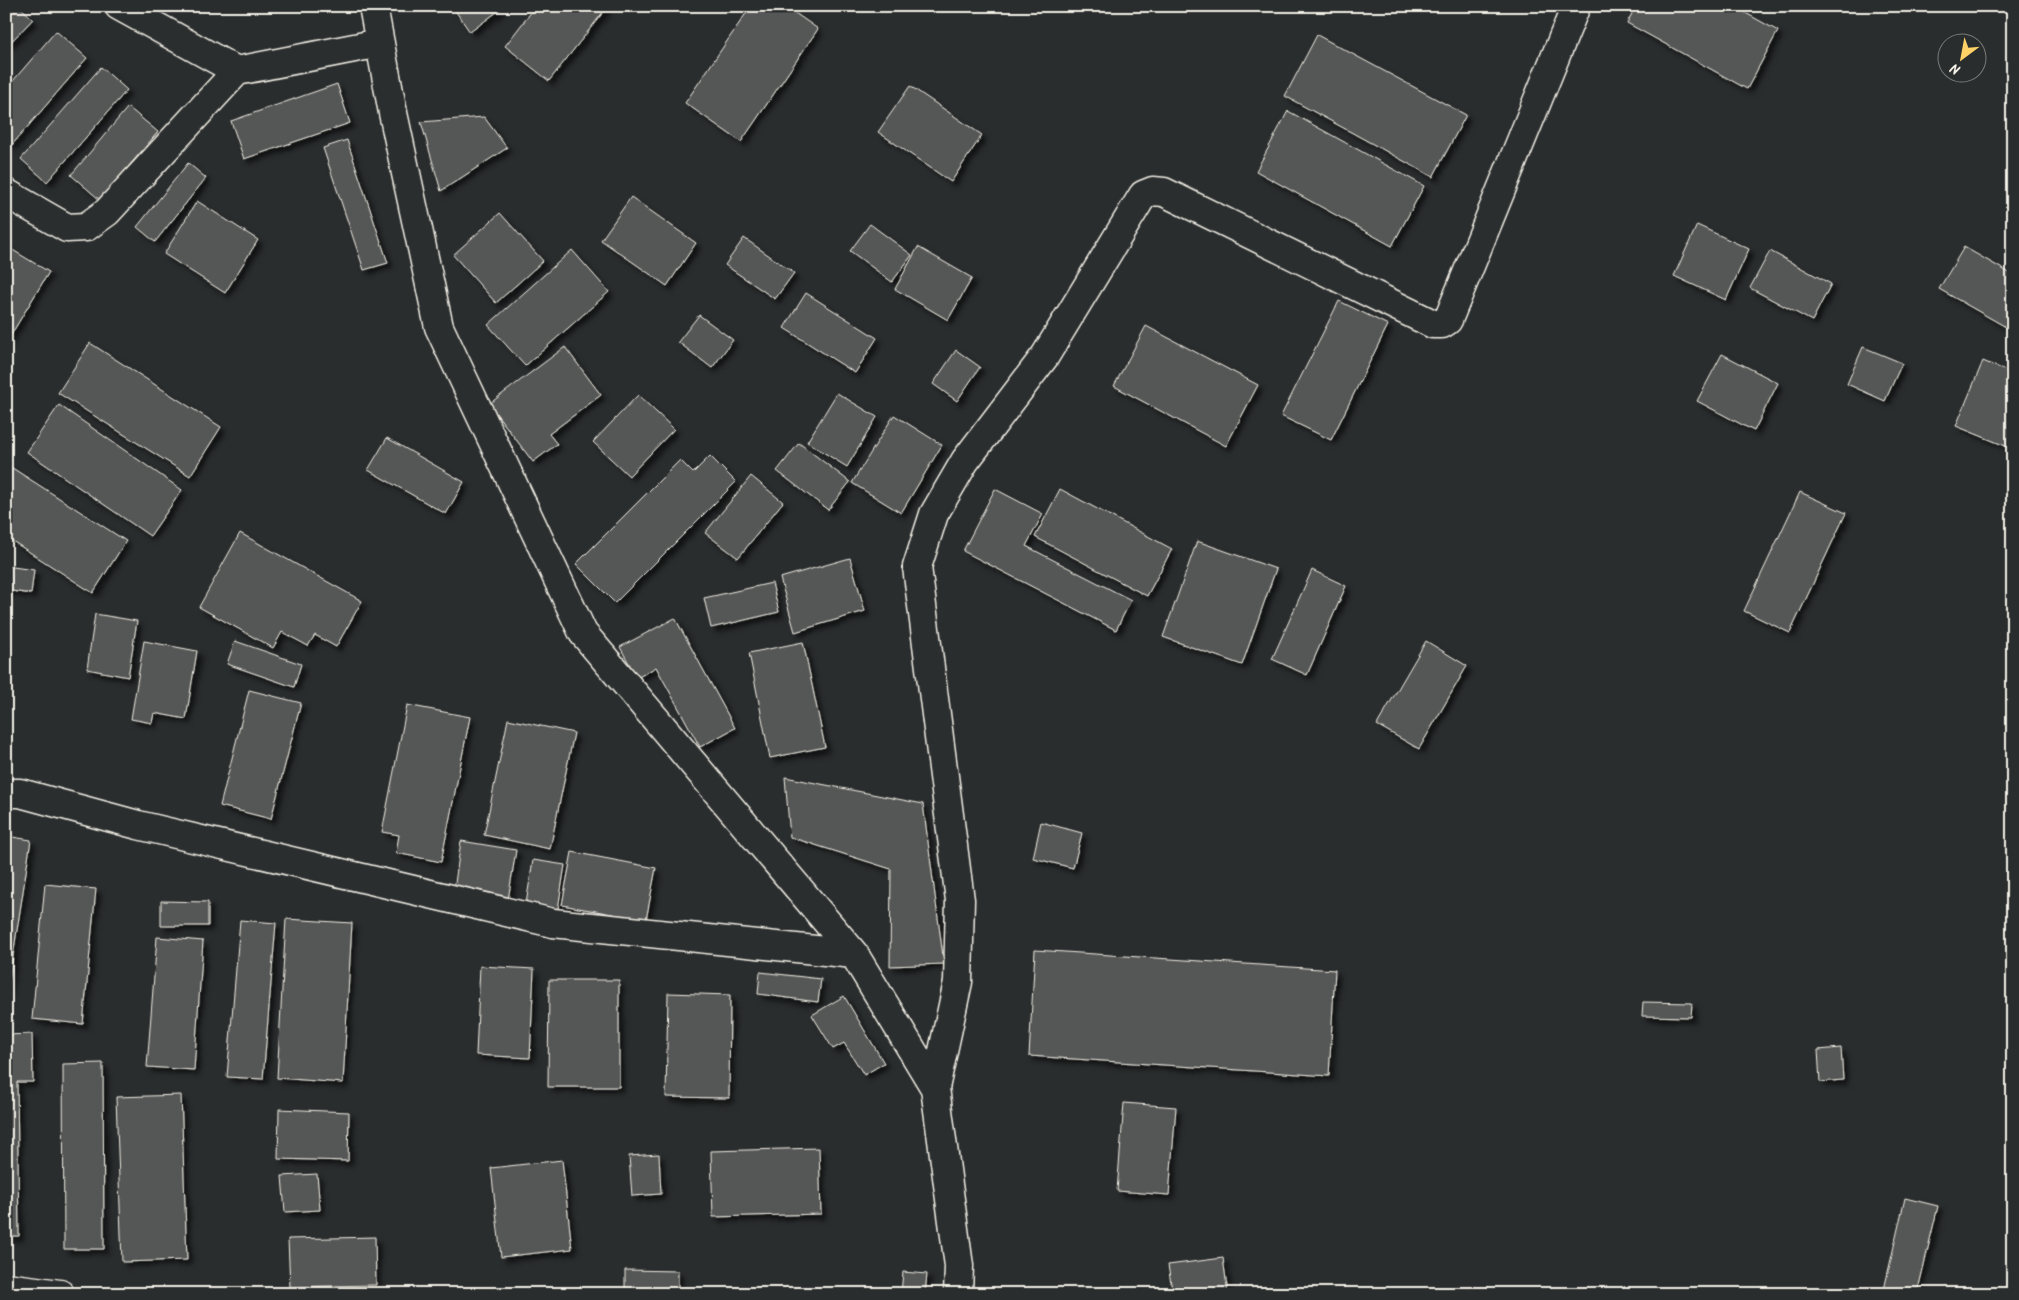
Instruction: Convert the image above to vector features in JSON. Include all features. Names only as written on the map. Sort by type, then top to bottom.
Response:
[{"type":"street","points":[[119,6],[237,71]]},
{"type":"street","points":[[373,6],[439,326],[583,633],[854,954],[935,1088]]},
{"type":"street","points":[[958,1294],[960,1266],[935,1088],[958,982],[960,900],[917,567],[934,514],[965,461],[1045,356],[1143,194],[1153,191],[1164,192],[1433,324],[1442,324],[1448,320],[1576,6]]},
{"type":"street","points":[[6,193],[66,228],[86,227],[108,212],[237,71],[380,43]]},
{"type":"street","points":[[6,793],[20,793],[138,825],[553,923],[854,954]]},
{"type":"street","points":[[6,1287],[60,1294]]},
{"type":"building","points":[[6,6],[19,6],[33,19],[6,47]]},
{"type":"building","points":[[452,6],[505,6],[470,32]]},
{"type":"building","points":[[536,6],[608,6],[549,81],[505,46]]},
{"type":"building","points":[[751,6],[785,6],[818,29],[741,142],[685,103]]},
{"type":"building","points":[[1636,6],[1733,6],[1778,31],[1747,89],[1627,23]]},
{"type":"building","points":[[56,31],[87,58],[11,146],[6,141],[6,89]]},
{"type":"building","points":[[1317,35],[1466,115],[1433,177],[1285,96]]},
{"type":"building","points":[[101,67],[127,90],[47,182],[21,159]]},
{"type":"building","points":[[337,84],[350,123],[244,159],[231,121]]},
{"type":"building","points":[[910,86],[982,135],[951,182],[878,132]]},
{"type":"building","points":[[128,107],[158,132],[100,200],[71,175]]},
{"type":"building","points":[[1288,111],[1424,186],[1392,246],[1256,171]]},
{"type":"building","points":[[484,117],[507,148],[441,191],[421,122]]},
{"type":"building","points":[[347,140],[388,263],[364,270],[323,148]]},
{"type":"building","points":[[188,163],[206,178],[155,242],[137,227]]},
{"type":"building","points":[[631,197],[696,243],[667,286],[601,240]]},
{"type":"building","points":[[197,201],[258,240],[225,293],[164,254]]},
{"type":"building","points":[[500,213],[543,261],[496,303],[453,255]]},
{"type":"building","points":[[870,224],[912,255],[892,282],[850,251]]},
{"type":"building","points":[[1697,225],[1749,249],[1726,300],[1674,276]]},
{"type":"building","points":[[744,238],[794,273],[775,299],[725,265]]},
{"type":"building","points":[[6,246],[49,272],[6,343]]},
{"type":"building","points":[[918,247],[972,278],[948,320],[895,289]]},
{"type":"building","points":[[1964,247],[2013,275],[2013,331],[1939,289]]},
{"type":"building","points":[[572,250],[609,292],[525,366],[488,325]]},
{"type":"building","points":[[1770,251],[1831,284],[1812,321],[1750,288]]},
{"type":"building","points":[[806,293],[877,338],[855,373],[784,328]]},
{"type":"building","points":[[1339,301],[1388,325],[1331,440],[1281,416]]},
{"type":"building","points":[[699,315],[733,340],[712,368],[678,342]]},
{"type":"building","points":[[1146,326],[1258,385],[1226,446],[1114,386]]},
{"type":"building","points":[[90,343],[221,427],[190,476],[58,393]]},
{"type":"building","points":[[565,347],[601,395],[549,434],[557,444],[533,462],[489,404]]},
{"type":"building","points":[[1863,347],[1902,363],[1885,401],[1847,384]]},
{"type":"building","points":[[956,350],[980,367],[957,401],[933,384]]},
{"type":"building","points":[[1722,354],[1778,383],[1754,431],[1697,401]]},
{"type":"building","points":[[1983,361],[2013,374],[2013,449],[1956,426]]},
{"type":"building","points":[[837,393],[877,417],[847,467],[807,442]]},
{"type":"building","points":[[638,395],[674,429],[629,476],[593,442]]},
{"type":"building","points":[[59,405],[182,490],[150,536],[27,452]]},
{"type":"building","points":[[894,415],[942,445],[901,513],[852,483]]},
{"type":"building","points":[[387,438],[464,482],[446,514],[368,470]]},
{"type":"building","points":[[799,443],[850,482],[828,510],[777,471]]},
{"type":"building","points":[[710,456],[736,482],[615,603],[576,564],[680,460],[693,473]]},
{"type":"building","points":[[6,464],[126,541],[93,593],[6,537]]},
{"type":"building","points":[[751,476],[783,502],[738,558],[705,533]]},
{"type":"building","points":[[995,489],[1043,514],[1026,546],[1131,600],[1116,630],[963,551]]},
{"type":"building","points":[[1060,489],[1172,549],[1147,596],[1035,537]]},
{"type":"building","points":[[1800,492],[1846,513],[1790,633],[1744,611]]},
{"type":"building","points":[[240,533],[362,601],[336,647],[315,635],[308,646],[282,632],[273,648],[199,607]]},
{"type":"building","points":[[1197,541],[1276,569],[1242,665],[1163,637]]},
{"type":"building","points":[[850,558],[865,611],[795,632],[780,578]]},
{"type":"building","points":[[6,566],[34,570],[31,594],[6,590]]},
{"type":"building","points":[[1312,570],[1346,586],[1307,675],[1272,659]]},
{"type":"building","points":[[772,583],[779,612],[711,628],[704,598]]},
{"type":"building","points":[[95,614],[137,621],[128,677],[87,669]]},
{"type":"building","points":[[675,618],[735,728],[700,747],[656,667],[637,678],[620,647]]},
{"type":"building","points":[[144,641],[197,651],[186,719],[154,713],[152,723],[131,719]]},
{"type":"building","points":[[235,641],[301,664],[294,687],[227,664]]},
{"type":"building","points":[[1426,641],[1467,666],[1419,749],[1377,725]]},
{"type":"building","points":[[803,642],[825,747],[770,758],[749,653]]},
{"type":"building","points":[[249,690],[301,703],[271,819],[220,806]]},
{"type":"building","points":[[407,705],[470,717],[441,862],[396,853],[399,835],[382,832]]},
{"type":"building","points":[[508,719],[574,733],[550,849],[484,835]]},
{"type":"building","points":[[785,777],[923,804],[944,964],[890,966],[891,869],[790,837]]},
{"type":"building","points":[[1041,822],[1082,833],[1073,868],[1033,858]]},
{"type":"building","points":[[6,836],[31,840],[6,1001]]},
{"type":"building","points":[[461,841],[516,850],[508,900],[454,890]]},
{"type":"building","points":[[572,852],[656,868],[646,920],[562,905]]},
{"type":"building","points":[[533,860],[565,865],[558,909],[526,904]]},
{"type":"building","points":[[45,884],[96,889],[83,1024],[32,1019]]},
{"type":"building","points":[[161,901],[208,902],[208,926],[161,926]]},
{"type":"building","points":[[286,919],[352,923],[343,1083],[277,1078]]},
{"type":"building","points":[[240,920],[276,923],[263,1079],[227,1077]]},
{"type":"building","points":[[157,937],[203,941],[194,1070],[147,1067]]},
{"type":"building","points":[[1035,950],[1335,970],[1329,1076],[1029,1056]]},
{"type":"building","points":[[480,966],[534,969],[530,1058],[476,1055]]},
{"type":"building","points":[[760,972],[821,979],[818,1002],[758,994]]},
{"type":"building","points":[[549,980],[619,980],[619,1087],[548,1087]]},
{"type":"building","points":[[668,993],[730,995],[729,1098],[666,1097]]},
{"type":"building","points":[[844,996],[884,1063],[864,1075],[844,1043],[833,1049],[812,1015]]},
{"type":"building","points":[[1643,1002],[1692,1003],[1691,1017],[1642,1016]]},
{"type":"building","points":[[32,1034],[33,1082],[17,1082],[19,1236],[6,1236],[6,1035]]},
{"type":"building","points":[[1841,1048],[1843,1080],[1820,1082],[1818,1050]]},
{"type":"building","points":[[103,1063],[104,1249],[64,1249],[63,1064]]},
{"type":"building","points":[[181,1095],[187,1260],[122,1262],[116,1097]]},
{"type":"building","points":[[1124,1103],[1176,1107],[1169,1195],[1117,1191]]},
{"type":"building","points":[[279,1109],[349,1112],[348,1161],[278,1159]]},
{"type":"building","points":[[819,1148],[821,1214],[713,1217],[711,1151]]},
{"type":"building","points":[[659,1154],[661,1194],[632,1196],[629,1156]]},
{"type":"building","points":[[562,1160],[572,1249],[501,1257],[491,1168]]},
{"type":"building","points":[[317,1174],[320,1210],[285,1212],[282,1176]]},
{"type":"building","points":[[1905,1198],[1938,1206],[1917,1294],[1883,1294]]},
{"type":"building","points":[[375,1237],[376,1285],[290,1287],[288,1239]]},
{"type":"building","points":[[1223,1258],[1228,1294],[1141,1294],[1172,1290],[1168,1265]]},
{"type":"building","points":[[625,1270],[678,1271],[678,1294],[625,1294]]},
{"type":"building","points":[[903,1272],[927,1274],[925,1294],[901,1294]]}]
